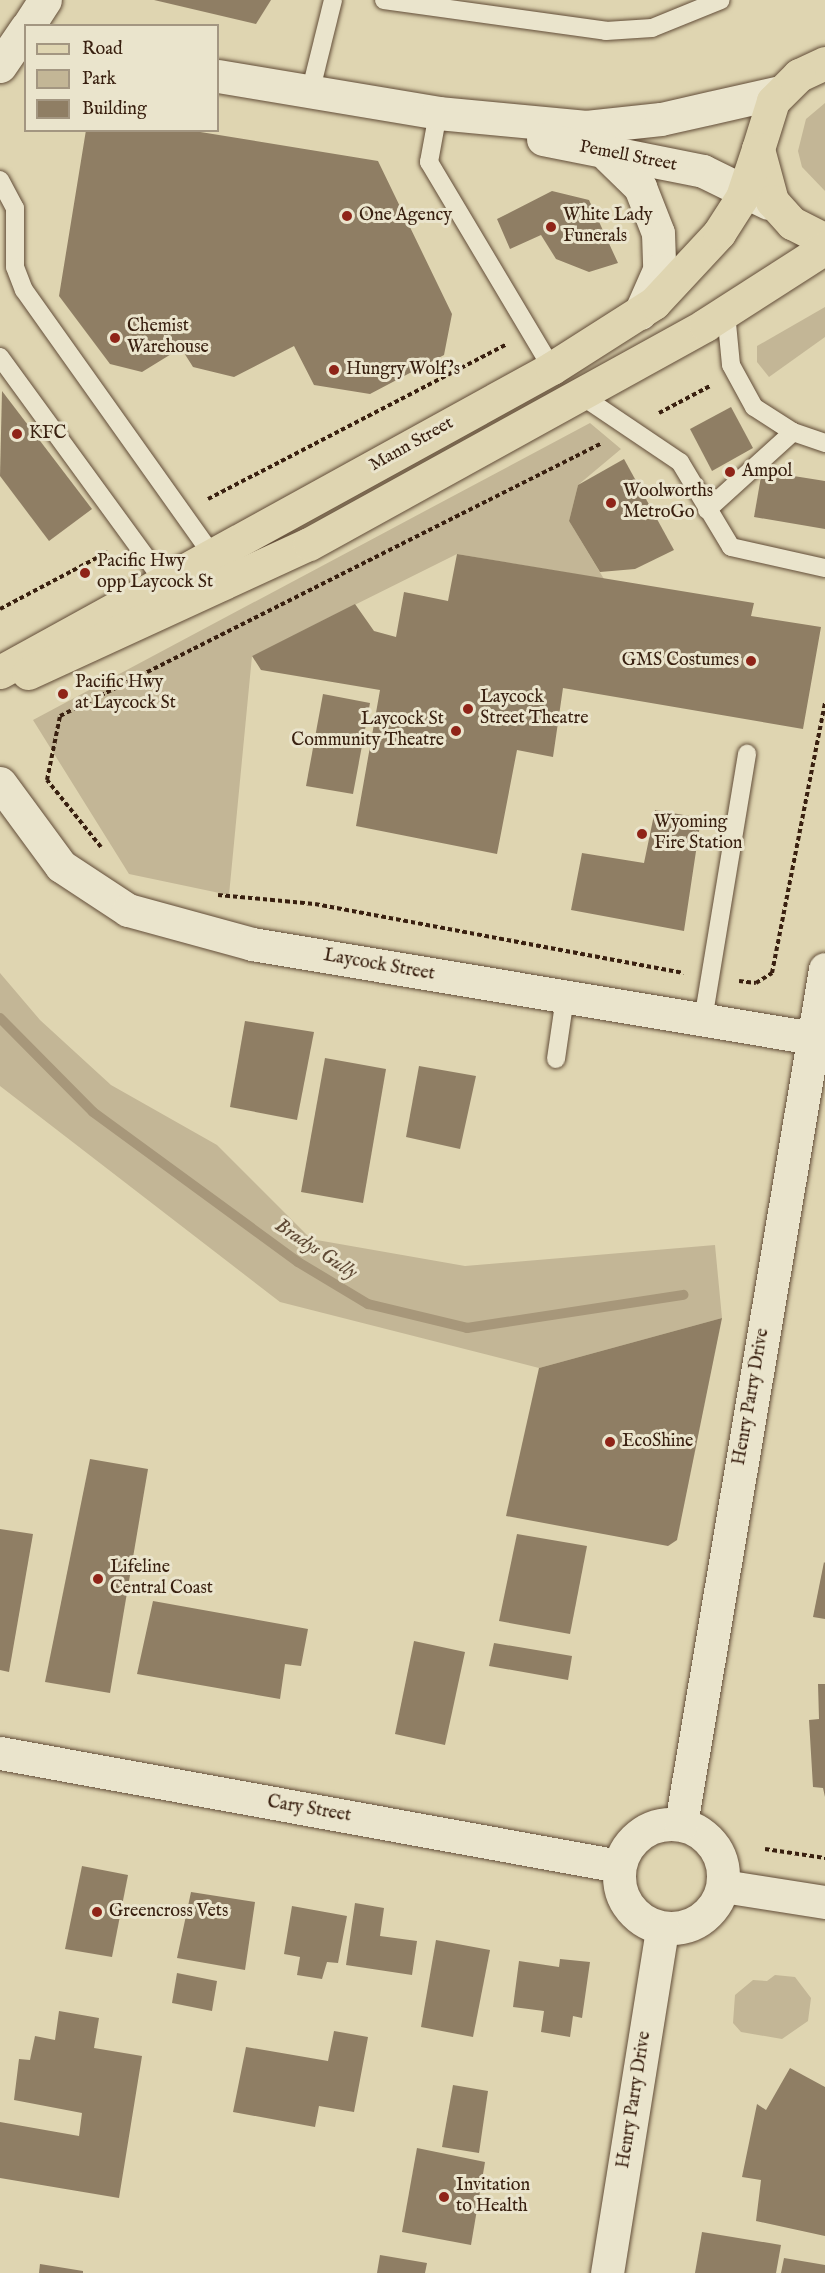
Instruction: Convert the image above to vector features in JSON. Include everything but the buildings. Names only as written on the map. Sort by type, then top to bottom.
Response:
[{"type":"main road","points":[[825,47],[784,88],[764,118],[758,149],[761,176],[780,212],[825,240]]},
{"type":"main road","points":[[784,88],[825,63]]},
{"type":"main road","name":"Mann Street","points":[[0,672],[162,579],[552,368],[640,313],[696,262],[745,188],[758,149]]},
{"type":"main road","name":"Mann Street","points":[[0,686],[309,544],[726,313],[825,248]]},
{"type":"street","points":[[29,24],[45,0]]},
{"type":"street","name":"Pemell Street","points":[[219,76],[454,115],[552,126],[627,125],[784,88]]},
{"type":"street","name":"Pemell Street","points":[[454,115],[608,156],[703,171],[745,188],[780,212]]},
{"type":"street","points":[[608,156],[640,187],[658,233],[659,270],[640,313]]},
{"type":"street","name":"Laycock Street","points":[[0,783],[61,866],[128,910],[252,944],[813,1038]]},
{"type":"street","name":"Henry Parry Drive","points":[[681,1824],[825,969]]},
{"type":"street","name":"Cary Street","points":[[0,1753],[619,1866]]},
{"type":"street","points":[[664,1823],[681,1824],[696,1830],[718,1854],[723,1886],[701,1918],[662,1928],[633,1913],[623,1899],[619,1866],[635,1838],[664,1823]]},
{"type":"street","points":[[723,1886],[825,1902]]},
{"type":"street","name":"Henry Parry Drive","points":[[607,2273],[662,1928]]},
{"type":"lane","points":[[310,93],[333,0]]},
{"type":"lane","points":[[384,0],[606,32],[652,28],[721,0]]},
{"type":"lane","points":[[454,115],[429,162],[552,368]]},
{"type":"lane","points":[[0,180],[15,208],[15,267],[24,290],[211,554]]},
{"type":"lane","points":[[726,313],[735,373],[754,407],[793,432],[825,443]]},
{"type":"lane","points":[[0,357],[162,579]]},
{"type":"lane","points":[[579,394],[680,462],[731,547],[825,568]]},
{"type":"lane","points":[[707,510],[793,432]]},
{"type":"lane","points":[[703,1020],[747,754]]},
{"type":"lane","points":[[556,1059],[565,998]]},
{"type":"path","points":[[181,513],[530,333]]},
{"type":"path","points":[[104,851],[47,780],[60,716],[629,429],[735,373]]},
{"type":"path","points":[[0,609],[133,539]]},
{"type":"path","points":[[208,895],[315,904],[710,978],[756,983],[772,973],[825,703]]},
{"type":"path","points":[[765,1849],[825,1858]]},
{"type":"green space","points":[[825,103],[825,191],[802,167],[798,151],[806,119]]},
{"type":"green space","points":[[825,307],[825,337],[769,377],[757,362],[757,346]]},
{"type":"green space","points":[[590,423],[621,449],[578,485],[569,521],[604,579],[457,554],[252,656],[229,895],[129,874],[33,720]]},
{"type":"green space","points":[[0,973],[40,1020],[111,1085],[217,1145],[311,1239],[465,1266],[715,1245],[722,1318],[539,1368],[280,1302],[0,1086]]},
{"type":"green space","points":[[775,1975],[795,1977],[811,1998],[808,2021],[782,2039],[741,2032],[733,2023],[735,1995],[753,1980],[767,1981]]},
{"type":"waterway","name":"Bradys Gully","points":[[0,1018],[93,1112],[298,1262],[368,1304],[467,1328],[683,1295]]},
{"type":"place","name":"One Agency","points":[[347,216]]},
{"type":"place","name":"White Lady Funerals","points":[[551,227]]},
{"type":"place","name":"Chemist Warehouse","points":[[115,338]]},
{"type":"place","name":"Hungry Wolf's","points":[[334,370]]},
{"type":"place","name":"KFC","points":[[17,434]]},
{"type":"place","name":"Ampol","points":[[730,472]]},
{"type":"place","name":"Woolworths MetroGo","points":[[611,503]]},
{"type":"place","name":"Pacific Hwy opp Laycock St","points":[[85,573]]},
{"type":"place","name":"GMS Costumes","points":[[751,661]]},
{"type":"place","name":"Pacific Hwy at Laycock St","points":[[63,694]]},
{"type":"place","name":"Laycock Street Theatre","points":[[468,709]]},
{"type":"place","name":"Laycock St Community Theatre","points":[[456,731]]},
{"type":"place","name":"Wyoming Fire Station","points":[[642,834]]},
{"type":"place","name":"EcoShine","points":[[610,1442]]},
{"type":"place","name":"Lifeline Central Coast","points":[[98,1579]]},
{"type":"place","name":"Greencross Vets","points":[[97,1912]]},
{"type":"place","name":"Invitation to Health","points":[[444,2197]]}]
